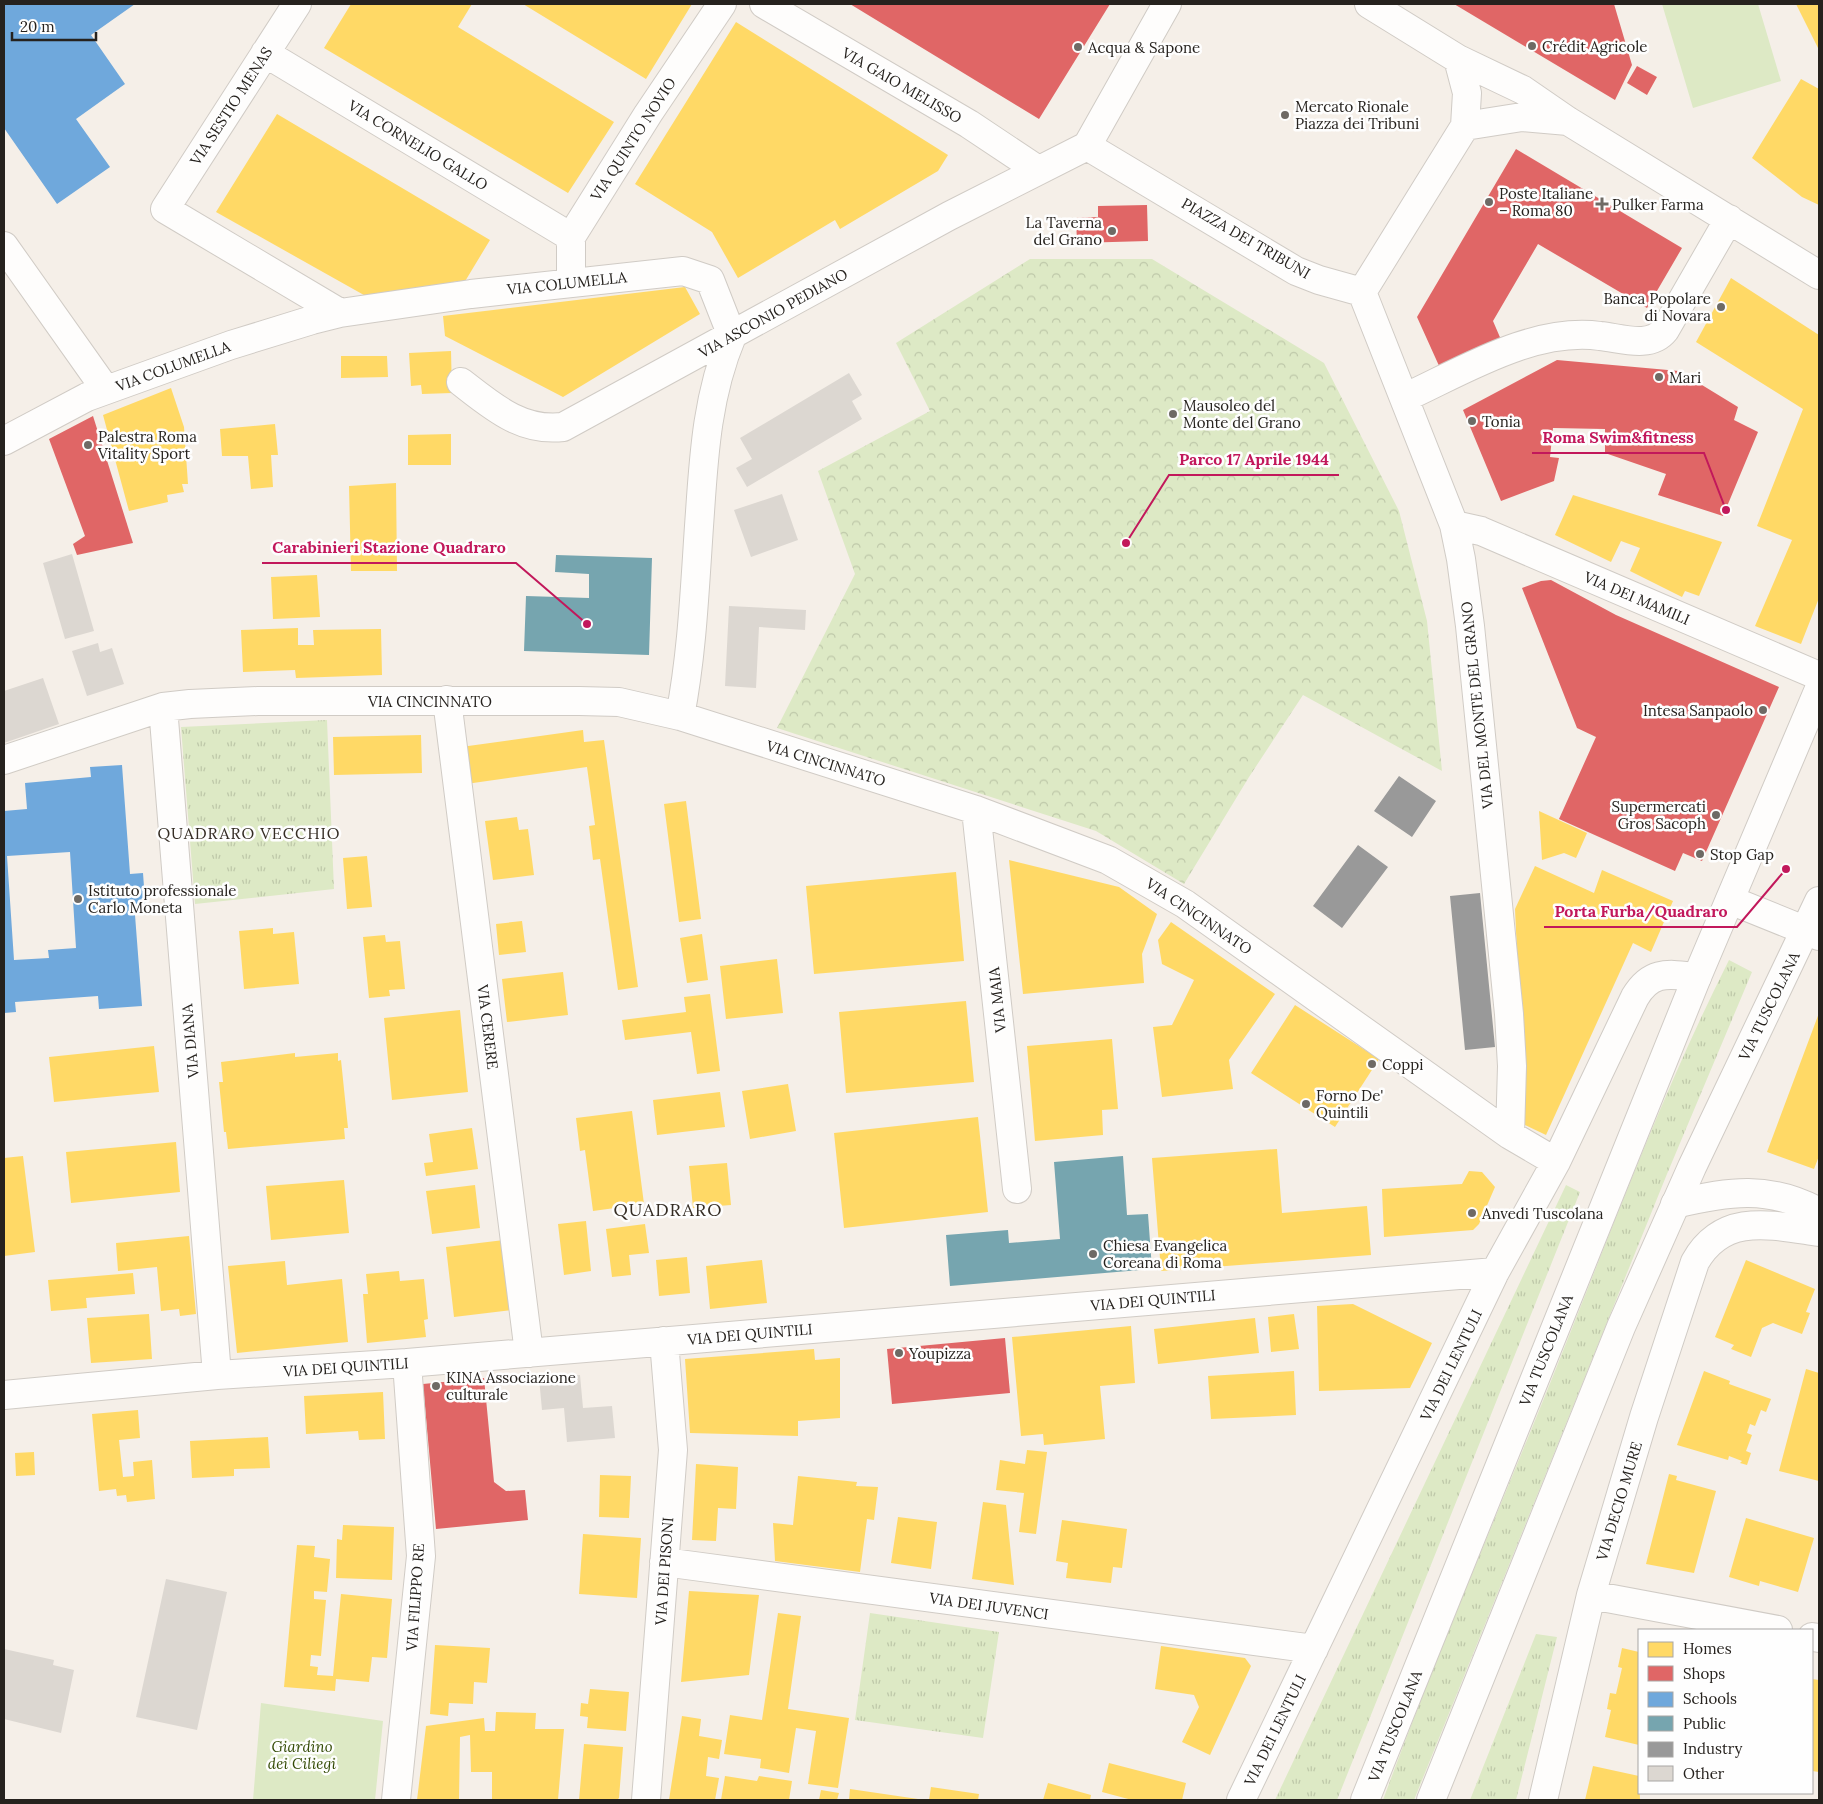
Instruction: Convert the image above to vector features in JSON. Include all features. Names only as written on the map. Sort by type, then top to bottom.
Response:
[{"type":"street","name":"VIA SESTIO MENAS","points":[[297,4],[165,209],[340,313]]},
{"type":"street","name":"VIA QUINTO NOVIO","points":[[571,237],[648,114],[722,4]]},
{"type":"street","name":"VIA GAIO MELISSO","points":[[764,4],[969,124],[1038,170]]},
{"type":"street","points":[[1087,146],[1168,4]]},
{"type":"street","points":[[1369,4],[1398,11],[1458,59],[1523,90],[1568,121],[1819,275]]},
{"type":"street","name":"VIA CORNELIO GALLO","points":[[265,53],[571,237]]},
{"type":"street","points":[[1362,292],[1465,126],[1467,93],[1458,59]]},
{"type":"street","points":[[1465,126],[1522,117],[1568,121]]},
{"type":"street","name":"VIA ASCONIO PEDIANO","points":[[461,382],[498,410],[518,422],[550,429],[563,428],[949,216],[1087,146]]},
{"type":"street","name":"PIAZZA DEI TRIBUNI","points":[[1087,146],[1296,270],[1319,280],[1362,292]]},
{"type":"street","points":[[1404,398],[1513,349],[1543,339],[1579,334],[1643,341],[1656,339],[1664,330],[1729,219]]},
{"type":"street","points":[[570,282],[571,237]]},
{"type":"street","points":[[4,246],[106,390]]},
{"type":"street","name":"VIA COLUMELLA","points":[[4,441],[55,413],[106,390],[288,326],[340,313],[471,294],[683,271],[710,280],[732,336]]},
{"type":"street","name":"VIA DEL MONTE DEL GRANO","points":[[1362,292],[1454,525],[1461,559],[1470,626],[1509,1014],[1512,1066],[1510,1135]]},
{"type":"street","points":[[680,716],[689,669],[706,432],[715,384],[732,336]]},
{"type":"street","name":"VIA DEI MAMILI","points":[[1454,525],[1474,528],[1819,676]]},
{"type":"street","name":"VIA TUSCOLANA","points":[[1365,1800],[1697,977],[1819,689]]},
{"type":"street","name":"VIA CINCINNATO","points":[[4,760],[163,708],[190,704],[258,701],[447,700],[620,702],[680,716],[976,810],[1089,852],[1148,881],[1218,927],[1510,1135],[1556,1162]]},
{"type":"street","name":"VIA CERERE","points":[[447,700],[529,1353]]},
{"type":"street","name":"VIA DIANA","points":[[163,708],[217,1375]]},
{"type":"street","name":"VIA MAIA","points":[[976,810],[1017,1189]]},
{"type":"street","points":[[1730,900],[1812,933]]},
{"type":"street","name":"VIA TUSCOLANA","points":[[1431,1800],[1617,1336],[1675,1204],[1812,933],[1819,901]]},
{"type":"street","name":"VIA DEI LENTULI","points":[[1241,1800],[1495,1272],[1556,1162],[1640,988],[1650,979],[1662,975],[1697,977]]},
{"type":"street","points":[[1675,1204],[1704,1197],[1758,1193],[1780,1195],[1819,1212]]},
{"type":"street","name":"VIA DECIO MURE","points":[[1543,1800],[1591,1595],[1647,1407],[1690,1275],[1701,1252],[1723,1232],[1738,1226],[1757,1225],[1819,1232]]},
{"type":"street","name":"VIA DEI QUINTILI","points":[[4,1395],[217,1375],[407,1363],[1495,1272]]},
{"type":"street","name":"VIA DEI PISONI","points":[[646,1800],[673,1450],[664,1341]]},
{"type":"street","name":"VIA FILIPPO RE","points":[[396,1800],[421,1556],[407,1363]]},
{"type":"street","name":"VIA DEI JUVENCI","points":[[664,1562],[1314,1649]]},
{"type":"street","points":[[1591,1595],[1773,1629]]},
{"type":"green space","points":[[1662,4],[1758,4],[1781,81],[1693,108]]},
{"type":"green space","points":[[1030,259],[1152,259],[1324,363],[1399,511],[1427,621],[1442,771],[1303,695],[1249,777],[1184,884],[1096,831],[777,728],[855,574],[818,471],[930,411],[896,343]]},
{"type":"green space","points":[[327,720],[334,889],[195,904],[181,727]]},
{"type":"green space","points":[[1729,960],[1752,972],[1667,1174],[1414,1800],[1383,1800],[1636,1166],[1704,1011]]},
{"type":"green space","points":[[1566,1185],[1580,1192],[1337,1800],[1275,1800]]},
{"type":"green space","points":[[870,1613],[999,1632],[983,1738],[855,1720]]},
{"type":"green space","points":[[1536,1634],[1557,1637],[1516,1800],[1470,1800]]},
{"type":"green space","name":"Giardino dei Ciliegi","points":[[261,1703],[383,1721],[375,1800],[253,1800]]},
{"type":"building: Homes","points":[[351,4],[472,4],[458,27],[614,122],[568,193],[324,48]]},
{"type":"building: Homes","points":[[523,4],[692,4],[646,79]]},
{"type":"building: Homes","points":[[1796,4],[1819,4],[1819,50]]},
{"type":"building: Homes","points":[[736,22],[948,155],[938,171],[840,229],[835,220],[738,278],[712,232],[635,184]]},
{"type":"building: Homes","points":[[1801,79],[1819,89],[1819,205],[1802,197],[1752,158]]},
{"type":"building: Homes","points":[[277,114],[490,240],[464,283],[459,281],[373,296],[371,299],[216,212]]},
{"type":"building: Homes","points":[[1731,278],[1819,335],[1819,598],[1801,644],[1755,626],[1792,540],[1757,526],[1803,409],[1696,342]]},
{"type":"building: Homes","points":[[685,287],[700,314],[563,397],[445,336],[443,316]]},
{"type":"building: Homes","points":[[451,351],[452,393],[422,394],[421,385],[411,386],[409,353]]},
{"type":"building: Homes","points":[[341,356],[387,356],[388,377],[341,378]]},
{"type":"building: Homes","points":[[171,388],[184,427],[188,484],[182,484],[184,492],[167,495],[168,502],[129,511],[103,415]]},
{"type":"building: Homes","points":[[275,424],[278,455],[271,455],[273,487],[251,489],[248,456],[222,456],[220,429]]},
{"type":"building: Homes","points":[[451,434],[451,465],[408,465],[408,435]]},
{"type":"building: Homes","points":[[396,483],[397,571],[351,571],[349,486]]},
{"type":"building: Homes","points":[[1573,495],[1722,542],[1699,596],[1685,591],[1682,597],[1630,571],[1640,548],[1621,541],[1611,562],[1555,535]]},
{"type":"building: Homes","points":[[317,575],[320,617],[273,619],[271,577]]},
{"type":"building: Homes","points":[[298,628],[298,645],[314,645],[313,630],[381,629],[382,675],[296,678],[295,670],[243,672],[241,630]]},
{"type":"building: Homes","points":[[1671,662],[1760,703],[1742,745],[1654,703]]},
{"type":"building: Homes","points":[[583,730],[584,742],[604,740],[638,987],[618,990],[600,859],[593,860],[589,826],[595,825],[587,767],[466,784],[461,747]]},
{"type":"building: Homes","points":[[421,735],[422,773],[334,775],[333,737]]},
{"type":"building: Homes","points":[[686,801],[701,919],[679,922],[664,804]]},
{"type":"building: Homes","points":[[1539,811],[1587,833],[1576,858],[1564,853],[1542,860]]},
{"type":"building: Homes","points":[[517,817],[519,830],[528,829],[534,875],[493,880],[485,821]]},
{"type":"building: Homes","points":[[367,856],[372,907],[347,909],[343,858]]},
{"type":"building: Homes","points":[[1009,860],[1119,887],[1157,914],[1142,954],[1144,983],[1023,994]]},
{"type":"building: Homes","points":[[1535,866],[1594,893],[1602,870],[1673,901],[1651,952],[1633,943],[1546,1135],[1525,1125],[1515,909]]},
{"type":"building: Homes","points":[[956,872],[964,961],[814,974],[806,886]]},
{"type":"building: Homes","points":[[522,921],[526,952],[499,955],[496,924]]},
{"type":"building: Homes","points":[[1171,922],[1275,994],[1229,1060],[1233,1089],[1162,1097],[1153,1027],[1172,1025],[1194,980],[1162,964],[1158,940]]},
{"type":"building: Homes","points":[[273,928],[273,934],[294,932],[299,984],[244,989],[239,931]]},
{"type":"building: Homes","points":[[702,934],[708,980],[687,983],[680,938]]},
{"type":"building: Homes","points":[[385,935],[386,942],[400,941],[405,989],[389,990],[390,996],[369,998],[363,937]]},
{"type":"building: Homes","points":[[777,959],[783,1013],[726,1019],[720,966]]},
{"type":"building: Homes","points":[[563,972],[568,1015],[507,1022],[502,979]]},
{"type":"building: Homes","points":[[710,994],[720,1071],[697,1074],[691,1032],[625,1040],[622,1020],[686,1012],[684,997]]},
{"type":"building: Homes","points":[[966,1001],[974,1082],[846,1093],[839,1012]]},
{"type":"building: Homes","points":[[1295,1005],[1379,1059],[1335,1127],[1251,1073]]},
{"type":"building: Homes","points":[[460,1010],[468,1092],[392,1100],[384,1018]]},
{"type":"building: Homes","points":[[1819,1013],[1819,1156],[1814,1169],[1767,1152]]},
{"type":"building: Homes","points":[[1112,1039],[1118,1109],[1102,1110],[1103,1135],[1035,1141],[1027,1046]]},
{"type":"building: Homes","points":[[154,1046],[159,1092],[54,1102],[49,1057]]},
{"type":"building: Homes","points":[[295,1053],[295,1057],[338,1053],[338,1061],[341,1060],[348,1128],[344,1128],[345,1139],[228,1149],[226,1132],[224,1132],[219,1082],[223,1082],[221,1062]]},
{"type":"building: Homes","points":[[788,1084],[796,1131],[750,1139],[742,1091]]},
{"type":"building: Homes","points":[[720,1092],[725,1127],[657,1135],[653,1100]]},
{"type":"building: Homes","points":[[632,1111],[644,1204],[593,1211],[585,1150],[580,1151],[576,1118]]},
{"type":"building: Homes","points":[[978,1117],[988,1212],[844,1228],[834,1133]]},
{"type":"building: Homes","points":[[472,1128],[478,1169],[426,1176],[424,1163],[433,1162],[429,1134]]},
{"type":"building: Homes","points":[[176,1142],[180,1192],[71,1203],[66,1152]]},
{"type":"building: Homes","points":[[1277,1149],[1282,1213],[1367,1206],[1371,1255],[1161,1271],[1152,1158]]},
{"type":"building: Homes","points":[[23,1156],[35,1252],[4,1256],[4,1158]]},
{"type":"building: Homes","points":[[727,1163],[731,1205],[693,1208],[689,1166]]},
{"type":"building: Homes","points":[[1469,1171],[1482,1172],[1495,1187],[1479,1224],[1473,1230],[1384,1237],[1382,1189],[1462,1184]]},
{"type":"building: Homes","points":[[344,1180],[349,1233],[271,1240],[266,1186]]},
{"type":"building: Homes","points":[[475,1185],[480,1228],[432,1234],[426,1191]]},
{"type":"building: Homes","points":[[586,1221],[591,1271],[564,1275],[558,1224]]},
{"type":"building: Homes","points":[[645,1224],[649,1253],[629,1255],[631,1275],[612,1277],[606,1229]]},
{"type":"building: Homes","points":[[189,1236],[196,1314],[180,1316],[179,1309],[161,1311],[157,1267],[118,1271],[116,1243]]},
{"type":"building: Homes","points":[[504,1240],[512,1310],[454,1317],[446,1247]]},
{"type":"building: Homes","points":[[687,1257],[690,1293],[659,1296],[656,1260]]},
{"type":"building: Homes","points":[[762,1260],[767,1303],[710,1309],[706,1266]]},
{"type":"building: Homes","points":[[1746,1260],[1815,1289],[1806,1312],[1810,1313],[1802,1334],[1773,1323],[1762,1328],[1751,1357],[1731,1349],[1734,1345],[1715,1337]]},
{"type":"building: Homes","points":[[285,1261],[287,1285],[342,1279],[348,1342],[237,1353],[228,1266]]},
{"type":"building: Homes","points":[[399,1271],[400,1281],[424,1279],[428,1319],[424,1320],[426,1337],[367,1343],[363,1294],[368,1294],[366,1274]]},
{"type":"building: Homes","points":[[133,1273],[135,1294],[86,1298],[87,1308],[51,1311],[48,1280]]},
{"type":"building: Homes","points":[[1353,1304],[1432,1343],[1410,1388],[1319,1391],[1317,1306]]},
{"type":"building: Homes","points":[[149,1314],[152,1359],[91,1363],[87,1318]]},
{"type":"building: Homes","points":[[1294,1314],[1299,1349],[1271,1352],[1268,1317]]},
{"type":"building: Homes","points":[[1255,1318],[1259,1353],[1158,1364],[1154,1329]]},
{"type":"building: Homes","points":[[1131,1326],[1135,1383],[1100,1386],[1105,1439],[1044,1445],[1043,1434],[1021,1436],[1012,1337]]},
{"type":"building: Homes","points":[[814,1349],[815,1360],[840,1358],[840,1418],[798,1421],[798,1436],[690,1433],[685,1359]]},
{"type":"building: Homes","points":[[1806,1369],[1819,1373],[1819,1481],[1779,1471]]},
{"type":"building: Homes","points":[[1294,1371],[1296,1415],[1211,1419],[1208,1376]]},
{"type":"building: Homes","points":[[1704,1371],[1730,1381],[1729,1384],[1771,1399],[1766,1412],[1761,1410],[1755,1426],[1750,1424],[1747,1433],[1752,1435],[1746,1451],[1751,1453],[1747,1465],[1729,1456],[1728,1460],[1677,1445]]},
{"type":"building: Homes","points":[[383,1392],[385,1439],[359,1440],[358,1431],[306,1434],[304,1396]]},
{"type":"building: Homes","points":[[138,1410],[140,1438],[119,1440],[123,1477],[134,1476],[133,1462],[152,1460],[155,1499],[127,1502],[126,1495],[117,1496],[116,1489],[99,1491],[92,1414]]},
{"type":"building: Homes","points":[[268,1437],[270,1468],[234,1469],[234,1476],[192,1478],[190,1441]]},
{"type":"building: Homes","points":[[1027,1450],[1047,1452],[1036,1534],[1019,1532],[1024,1493],[996,1490],[1000,1460],[1025,1464]]},
{"type":"building: Homes","points":[[34,1452],[35,1475],[16,1476],[15,1453]]},
{"type":"building: Homes","points":[[696,1464],[738,1467],[736,1509],[718,1508],[716,1541],[692,1540]]},
{"type":"building: Homes","points":[[1669,1474],[1677,1476],[1676,1480],[1716,1491],[1694,1573],[1646,1564]]},
{"type":"building: Homes","points":[[600,1475],[631,1476],[629,1518],[599,1517]]},
{"type":"building: Homes","points":[[798,1476],[857,1482],[856,1486],[878,1487],[874,1520],[867,1519],[860,1572],[775,1561],[773,1523],[793,1525]]},
{"type":"building: Homes","points":[[983,1502],[1006,1505],[1014,1585],[972,1579]]},
{"type":"building: Homes","points":[[898,1517],[937,1522],[931,1569],[891,1563]]},
{"type":"building: Homes","points":[[1746,1518],[1814,1538],[1798,1592],[1760,1581],[1759,1586],[1729,1577]]},
{"type":"building: Homes","points":[[1062,1520],[1127,1529],[1122,1568],[1113,1567],[1111,1583],[1066,1578],[1068,1563],[1056,1561]]},
{"type":"building: Homes","points":[[343,1525],[394,1527],[392,1580],[336,1578],[337,1539],[342,1540]]},
{"type":"building: Homes","points":[[583,1534],[641,1538],[637,1598],[579,1594]]},
{"type":"building: Homes","points":[[297,1545],[315,1546],[314,1557],[330,1559],[327,1592],[314,1591],[314,1599],[326,1600],[321,1656],[311,1655],[310,1666],[318,1667],[317,1675],[333,1676],[341,1594],[392,1599],[387,1658],[372,1657],[369,1682],[336,1679],[335,1691],[284,1687]]},
{"type":"building: Homes","points":[[689,1591],[759,1595],[749,1675],[681,1682]]},
{"type":"building: Homes","points":[[778,1613],[801,1616],[788,1709],[849,1718],[838,1788],[808,1784],[816,1731],[796,1728],[789,1773],[760,1768],[761,1759],[724,1754],[730,1715],[762,1720]]},
{"type":"building: Homes","points":[[435,1645],[490,1648],[487,1683],[474,1682],[473,1704],[449,1703],[448,1716],[430,1714]]},
{"type":"building: Homes","points":[[1161,1646],[1245,1658],[1251,1666],[1210,1755],[1182,1742],[1199,1707],[1194,1695],[1155,1689]]},
{"type":"building: Homes","points":[[1622,1648],[1638,1652],[1638,1745],[1605,1737],[1611,1710],[1607,1709],[1610,1693],[1616,1694],[1622,1668],[1618,1667]]},
{"type":"building: Homes","points":[[1813,1679],[1819,1680],[1819,1772],[1813,1771]]},
{"type":"building: Homes","points":[[590,1689],[629,1692],[626,1731],[587,1728],[588,1717],[580,1716],[581,1703],[588,1704]]},
{"type":"building: Homes","points":[[496,1712],[536,1713],[535,1729],[564,1729],[558,1800],[492,1800],[492,1772],[471,1772],[470,1735],[460,1737],[459,1800],[417,1800],[426,1726],[484,1718],[485,1731],[495,1731]]},
{"type":"building: Homes","points":[[682,1716],[701,1719],[699,1736],[722,1740],[719,1759],[708,1757],[706,1776],[719,1778],[715,1800],[669,1800]]},
{"type":"building: Homes","points":[[584,1744],[623,1747],[619,1798],[617,1800],[579,1800]]},
{"type":"building: Homes","points":[[1109,1763],[1186,1783],[1182,1800],[1132,1800],[1102,1792]]},
{"type":"building: Homes","points":[[1593,1766],[1638,1776],[1640,1800],[1585,1800]]},
{"type":"building: Homes","points":[[725,1776],[757,1781],[759,1776],[792,1781],[789,1800],[721,1800]]},
{"type":"building: Homes","points":[[1048,1783],[1091,1795],[1090,1800],[1043,1800]]},
{"type":"building: Homes","points":[[931,1787],[979,1794],[978,1800],[929,1800]]},
{"type":"building: Homes","points":[[850,1789],[918,1799],[918,1800],[849,1800]]},
{"type":"building: Homes","points":[[821,1790],[839,1793],[837,1800],[819,1800]]},
{"type":"building: Shops","points":[[850,4],[1110,4],[1039,119]]},
{"type":"building: Shops","points":[[1454,4],[1614,4],[1632,65],[1615,100]]},
{"type":"building: Shops","points":[[1637,66],[1657,77],[1647,95],[1627,83]]},
{"type":"building: Shops","points":[[1516,149],[1682,248],[1647,308],[1538,244],[1493,321],[1502,342],[1440,368],[1417,317]]},
{"type":"building: Shops","name":"La Taverna del Grano","points":[[1147,205],[1148,241],[1077,243],[1076,218],[1098,217],[1098,206]]},
{"type":"building: Shops","points":[[1557,360],[1679,371],[1738,407],[1734,420],[1758,432],[1723,516],[1658,495],[1666,474],[1605,453],[1605,429],[1553,428],[1550,457],[1559,458],[1554,481],[1501,501],[1463,410]]},
{"type":"building: Shops","points":[[93,416],[133,543],[77,555],[73,544],[85,536],[49,439]]},
{"type":"building: Shops","points":[[1551,580],[1616,615],[1779,687],[1702,861],[1683,853],[1675,871],[1559,819],[1596,737],[1577,728],[1522,588],[1541,581]]},
{"type":"building: Shops","points":[[1005,1338],[1010,1393],[892,1404],[887,1349]]},
{"type":"building: Shops","points":[[484,1378],[494,1482],[506,1491],[525,1490],[528,1520],[436,1529],[423,1384]]},
{"type":"building: Schools","points":[[4,4],[135,4],[91,35],[125,84],[76,119],[110,167],[57,204],[4,128]]},
{"type":"building: Schools","points":[[122,765],[130,874],[143,873],[146,914],[135,915],[142,1006],[99,1009],[98,996],[15,1002],[16,1012],[4,1013],[4,811],[27,809],[25,783],[91,777],[90,767]],"holes":[[[70,852],[76,948],[48,950],[49,958],[14,960],[7,856]]]},
{"type":"building: Public","points":[[556,555],[652,558],[649,655],[524,651],[526,596],[589,598],[589,574],[555,572]]},
{"type":"building: Public","points":[[1123,1156],[1127,1215],[1148,1214],[1152,1269],[950,1286],[946,1235],[1008,1230],[1009,1243],[1060,1239],[1054,1162]]},
{"type":"building: Industry","points":[[1399,776],[1436,801],[1412,837],[1374,811]]},
{"type":"building: Industry","points":[[1358,845],[1388,867],[1342,928],[1313,906]]},
{"type":"building: Industry","points":[[1480,893],[1495,1047],[1465,1050],[1450,896]]},
{"type":"building: Other","points":[[849,373],[862,395],[852,401],[862,419],[747,487],[736,468],[752,459],[740,438]]},
{"type":"building: Other","points":[[782,494],[798,540],[751,557],[734,510]]},
{"type":"building: Other","points":[[72,554],[94,631],[65,639],[43,563]]},
{"type":"building: Other","points":[[729,606],[806,610],[805,630],[759,627],[756,688],[725,686]]},
{"type":"building: Other","points":[[98,643],[100,652],[112,648],[124,684],[87,696],[72,651]]},
{"type":"building: Other","points":[[43,678],[59,724],[4,743],[4,691]]},
{"type":"building: Other","points":[[580,1375],[583,1408],[612,1406],[615,1438],[567,1442],[564,1408],[542,1410],[539,1378]]},
{"type":"building: Other","points":[[166,1579],[227,1592],[197,1730],[136,1717]]},
{"type":"building: Other","points":[[4,1649],[54,1660],[53,1665],[74,1670],[61,1733],[4,1719]]},
{"type":"place","name":"Crédit Agricole","points":[[1532,46]]},
{"type":"place","name":"Acqua & Sapone","points":[[1078,47]]},
{"type":"place","name":"Mercato Rionale Piazza dei Tribuni","points":[[1285,115]]},
{"type":"place","name":"Poste Italiane – Roma 80","points":[[1489,202]]},
{"type":"place","name":"Pulker Farma","points":[[1602,204]]},
{"type":"place","name":"La Taverna del Grano","points":[[1112,231]]},
{"type":"place","name":"Banca Popolare di Novara","points":[[1721,307]]},
{"type":"place","name":"Mari","points":[[1659,377]]},
{"type":"place","name":"Mausoleo del Monte del Grano","points":[[1173,414]]},
{"type":"place","name":"Tonia","points":[[1472,421]]},
{"type":"place","name":"Palestra Roma Vitality Sport","points":[[88,445]]},
{"type":"place","name":"Roma Swim&fitness","points":[[1726,510]]},
{"type":"place","name":"Parco 17 Aprile 1944","points":[[1126,543]]},
{"type":"place","name":"Carabinieri Stazione Quadraro","points":[[587,624]]},
{"type":"place","name":"Intesa Sanpaolo","points":[[1763,710]]},
{"type":"place","name":"Supermercati Gros Sacoph","points":[[1716,815]]},
{"type":"place","name":"Stop Gap","points":[[1700,854]]},
{"type":"place","name":"Porta Furba/Quadraro","points":[[1786,869]]},
{"type":"place","name":"Istituto professionale Carlo Moneta","points":[[78,899]]},
{"type":"place","name":"Coppi","points":[[1372,1064]]},
{"type":"place","name":"Forno De' Quintili","points":[[1306,1104]]},
{"type":"place","name":"Anvedi Tuscolana","points":[[1472,1213]]},
{"type":"place","name":"Chiesa Evangelica Coreana di Roma","points":[[1093,1254]]},
{"type":"place","name":"Youpizza","points":[[899,1353]]},
{"type":"place","name":"KINA Associazione culturale","points":[[436,1386]]},
{"type":"district","name":"QUADRARO VECCHIO","points":[[249,833]]},
{"type":"district","name":"QUADRARO","points":[[668,1209]]}]
